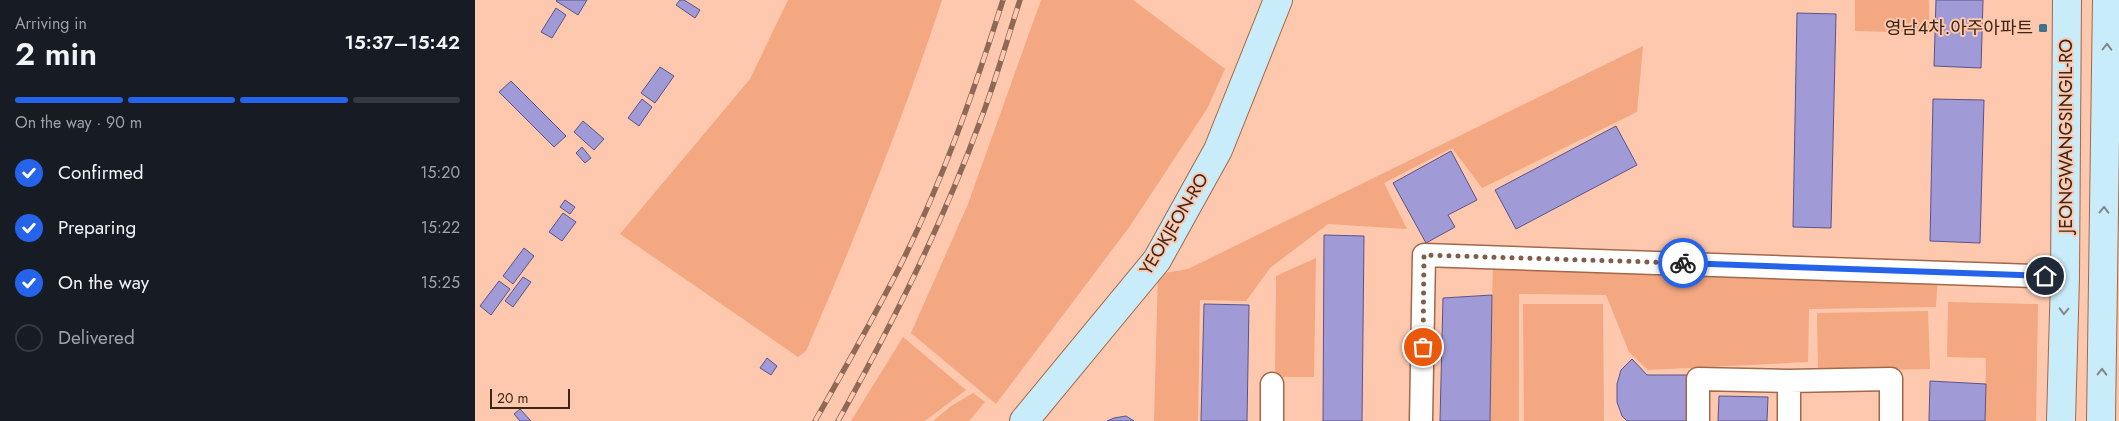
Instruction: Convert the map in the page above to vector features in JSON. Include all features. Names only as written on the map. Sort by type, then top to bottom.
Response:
[{"type":"street","name":"YEOKJEON-RO","points":[[1024,421],[1157,260],[1218,150],[1278,0]]},
{"type":"street","name":"JEONGWANGSINGIL-RO","points":[[2061,421],[2065,277],[2067,0]]},
{"type":"street","points":[[2101,421],[2107,0]]},
{"type":"street","points":[[1421,421],[1424,255],[2065,277]]},
{"type":"street","points":[[1697,421],[1698,379],[1891,379],[1891,421]]},
{"type":"street","points":[[1789,380],[1789,421]]},
{"type":"street","points":[[1272,384],[1272,421]]},
{"type":"shaded area","points":[[788,0],[942,0],[895,133],[861,221],[806,351],[798,357],[620,234],[750,79]]},
{"type":"shaded area","points":[[1041,0],[1133,0],[1225,69],[1207,109],[1130,226],[996,404],[911,333],[968,204]]},
{"type":"shaded area","points":[[1855,0],[1929,0],[1929,33],[1855,31]]},
{"type":"shaded area","points":[[1643,46],[1637,112],[1482,188],[1452,148],[1384,183],[1407,229],[1328,224],[1270,268],[1246,301],[1200,300],[1198,421],[1154,421],[1158,274],[1188,269]]},
{"type":"shaded area","points":[[1493,257],[1938,272],[1936,307],[1809,309],[1808,362],[1648,370],[1629,352],[1606,295],[1519,294],[1519,421],[1490,421]]},
{"type":"shaded area","points":[[1316,258],[1314,377],[1275,377],[1276,276]]},
{"type":"shaded area","points":[[1948,302],[2038,304],[2036,421],[1985,421],[1986,358],[1947,357]]},
{"type":"shaded area","points":[[1523,304],[1603,304],[1604,421],[1524,421]]},
{"type":"shaded area","points":[[1928,311],[1930,369],[1818,371],[1817,313]]},
{"type":"shaded area","points":[[903,337],[966,390],[925,421],[851,421]]},
{"type":"shaded area","points":[[973,393],[985,402],[969,421],[933,421],[951,406]]},
{"type":"building","points":[[557,0],[587,0],[578,15]]},
{"type":"building","points":[[680,0],[684,0],[700,10],[695,18],[676,5]]},
{"type":"building","points":[[1936,0],[1983,0],[1981,68],[1934,66]]},
{"type":"building","points":[[556,8],[566,15],[552,38],[541,32]]},
{"type":"building","points":[[1797,13],[1836,14],[1831,228],[1793,227]]},
{"type":"building","points":[[660,67],[674,76],[655,103],[641,93]]},
{"type":"building","points":[[511,81],[566,136],[554,147],[499,92]]},
{"type":"building","points":[[642,99],[652,107],[639,126],[628,118]]},
{"type":"building","points":[[1933,99],[1984,100],[1980,243],[1930,241]]},
{"type":"building","points":[[583,121],[604,139],[594,150],[574,132]]},
{"type":"building","points":[[1616,126],[1637,165],[1516,229],[1495,190]]},
{"type":"building","points":[[582,147],[591,158],[585,163],[576,153]]},
{"type":"building","points":[[1451,151],[1477,200],[1448,215],[1455,227],[1426,243],[1393,183]]},
{"type":"building","points":[[565,200],[575,207],[570,214],[560,207]]},
{"type":"building","points":[[563,213],[576,222],[562,241],[549,232]]},
{"type":"building","points":[[1324,235],[1364,236],[1362,421],[1323,421]]},
{"type":"building","points":[[524,248],[534,256],[513,284],[503,276]]},
{"type":"building","points":[[523,277],[531,282],[513,307],[505,301]]},
{"type":"building","points":[[499,281],[510,289],[491,315],[480,306]]},
{"type":"building","points":[[1492,295],[1490,421],[1440,421],[1443,298]]},
{"type":"building","points":[[1204,304],[1249,305],[1247,421],[1201,421]]},
{"type":"building","points":[[767,358],[777,366],[771,375],[760,368]]},
{"type":"building","points":[[1632,359],[1647,375],[1690,375],[1690,421],[1627,421],[1622,416],[1617,402],[1617,384],[1621,370]]},
{"type":"building","points":[[1930,381],[1986,384],[1985,421],[1929,421]]},
{"type":"building","points":[[1719,396],[1768,397],[1767,421],[1718,421]]},
{"type":"building","points":[[520,409],[531,421],[520,421],[514,414]]},
{"type":"building","points":[[1126,416],[1134,421],[1107,421],[1114,418]]},
{"type":"railway","points":[[815,421],[887,291],[928,206],[968,103],[1003,0]]},
{"type":"railway","points":[[838,421],[897,311],[950,197],[997,75],[1020,0]]},
{"type":"way so far","points":[[1423,347],[1424,255],[1683,263]]},
{"type":"place","name":"영남4차.아주아파트","points":[[2043,28]]},
{"type":"route","points":[[1683,263],[2045,276]]}]
